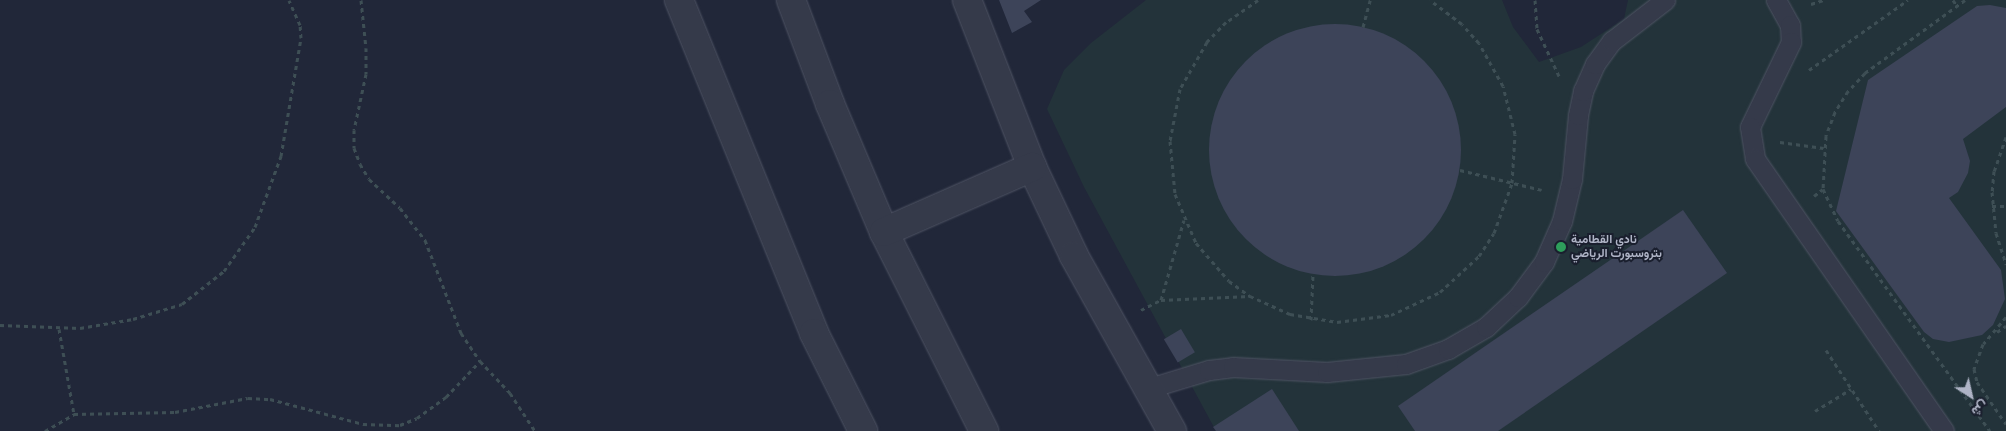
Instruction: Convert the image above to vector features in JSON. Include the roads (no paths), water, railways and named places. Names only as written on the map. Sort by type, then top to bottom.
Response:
[{"type":"street","points":[[679,0],[814,333],[863,431]]},
{"type":"street","points":[[791,0],[830,104],[884,232],[984,431]]},
{"type":"street","points":[[967,0],[1032,167],[1074,256],[1146,389],[1172,431]]},
{"type":"street","points":[[884,232],[1032,167]]},
{"type":"lane","points":[[1146,389],[1209,370],[1233,367],[1292,372],[1363,370],[1406,364],[1448,350],[1486,327],[1518,297],[1544,262],[1562,221],[1568,197],[1578,115],[1594,64],[1612,41],[1665,0]]},
{"type":"lane","points":[[1776,0],[1790,25],[1790,42],[1750,126],[1755,159],[1944,431]]},
{"type":"place","name":"نادي القطامية بتروسبورت الرياضي","points":[[1561,247]]}]
